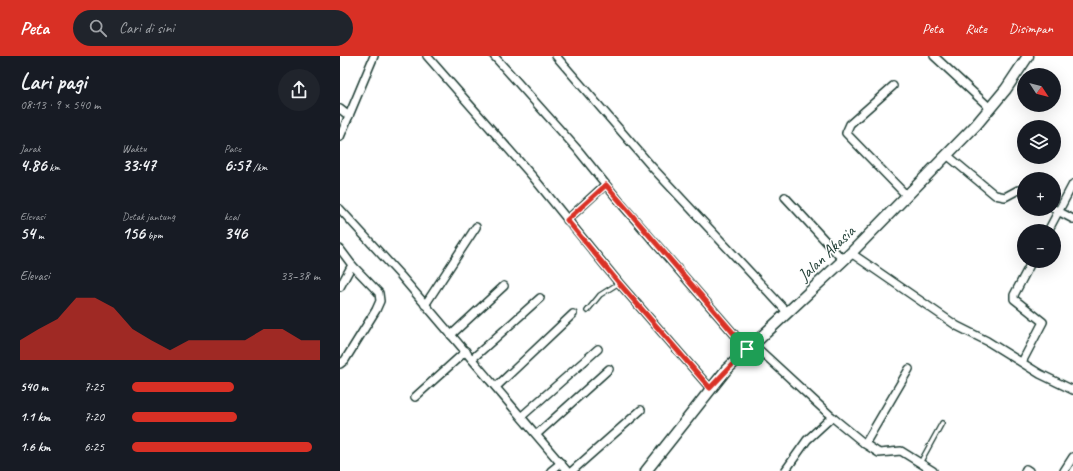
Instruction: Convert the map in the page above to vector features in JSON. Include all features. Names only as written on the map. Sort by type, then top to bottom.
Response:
[{"type":"street","points":[[340,137],[374,56]]},
{"type":"street","points":[[427,56],[533,177],[619,283],[710,388]]},
{"type":"street","points":[[494,56],[750,347],[865,444],[879,452],[900,451],[932,471]]},
{"type":"street","points":[[556,56],[652,167],[788,313]]},
{"type":"street","points":[[934,56],[990,108]]},
{"type":"street","name":"Jalan Akasia","points":[[646,471],[683,426],[710,388],[750,347],[788,313],[847,256],[947,155],[1006,89],[1028,56]]},
{"type":"street","points":[[893,86],[850,124],[846,133],[906,195]]},
{"type":"street","points":[[340,109],[349,116]]},
{"type":"street","points":[[947,155],[995,195],[1005,197],[1017,191]]},
{"type":"street","points":[[1061,202],[1073,184]]},
{"type":"street","points":[[567,220],[606,185]]},
{"type":"street","points":[[785,197],[847,256],[957,326],[988,341],[1040,374],[1073,390]]},
{"type":"street","points":[[340,209],[466,351],[567,471]]},
{"type":"street","points":[[1061,213],[1073,219]]},
{"type":"street","points":[[425,305],[476,227]]},
{"type":"street","points":[[340,249],[352,265],[379,293],[380,301],[345,360],[340,364]]},
{"type":"street","points":[[340,287],[352,265]]},
{"type":"street","points":[[1022,362],[1043,322],[1014,299],[1017,288],[1028,268]]},
{"type":"street","points":[[451,335],[504,286]]},
{"type":"street","points":[[472,359],[540,298]]},
{"type":"street","points":[[496,387],[573,314]]},
{"type":"street","points":[[522,416],[598,349]]},
{"type":"street","points":[[415,397],[466,351]]},
{"type":"street","points":[[537,434],[609,369]]},
{"type":"street","points":[[865,444],[909,369]]},
{"type":"street","points":[[572,471],[641,410]]},
{"type":"street","points":[[785,471],[807,440],[832,417]]},
{"type":"street","points":[[1064,471],[1073,457]]},
{"type":"street","points":[[552,471],[561,464]]},
{"type":"street","points":[[1025,471],[1026,469],[1029,471]]},
{"type":"lane","points":[[588,311],[600,295],[619,283]]},
{"type":"lane","points":[[920,463],[942,424]]},
{"type":"route","points":[[606,185],[747,349],[710,388],[619,283],[567,220],[606,185]]}]
